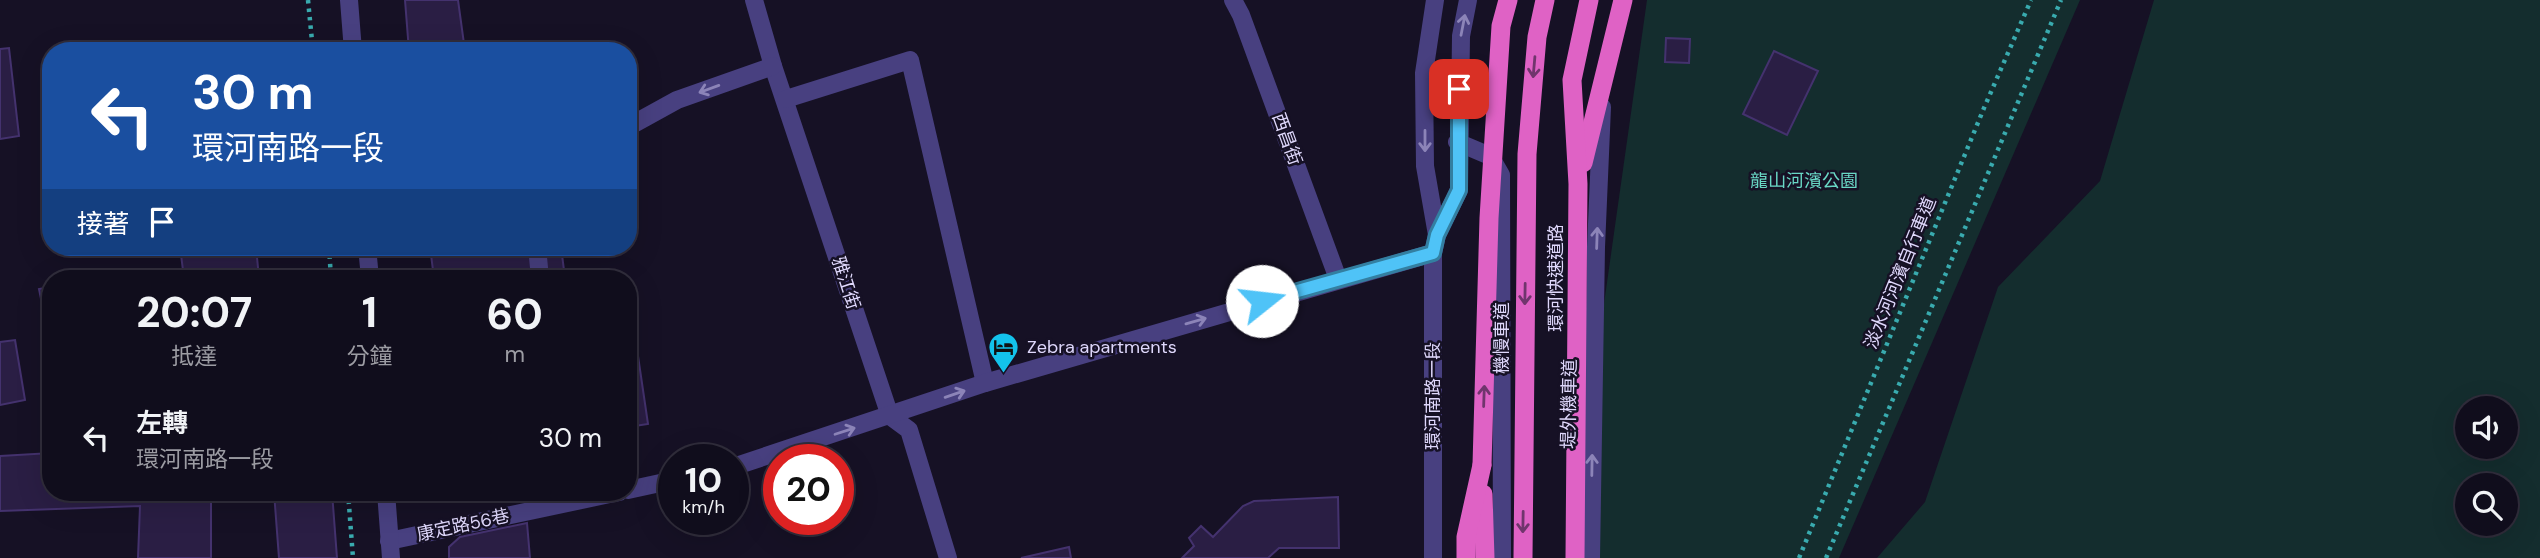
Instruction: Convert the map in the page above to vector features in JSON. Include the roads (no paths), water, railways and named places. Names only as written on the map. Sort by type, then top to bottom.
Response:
[{"type":"highway","points":[[1485,558],[1482,465],[1489,218],[1501,26],[1508,0]]},
{"type":"highway","name":"環河快速道路","points":[[1523,558],[1527,154],[1537,37],[1545,0]]},
{"type":"highway","name":"環河快速道路","points":[[1575,558],[1578,184],[1572,80],[1591,0]]},
{"type":"highway","points":[[1578,184],[1623,0]]},
{"type":"highway","points":[[1466,558],[1466,537],[1482,465]]},
{"type":"street","points":[[349,0],[352,42]]},
{"type":"street","name":"雅江街","points":[[754,0],[773,66],[890,416],[909,430],[948,558]]},
{"type":"street","name":"西昌街","points":[[1233,0],[1241,15],[1338,279]]},
{"type":"street","name":"環河南路一段","points":[[1433,558],[1435,244],[1425,152],[1424,73],[1435,0]]},
{"type":"street","name":"環河南路一段","points":[[1435,244],[1459,190],[1457,142],[1461,36],[1468,0]]},
{"type":"street","name":"堤外機車道","points":[[1567,558],[1572,244],[1580,79],[1591,0]]},
{"type":"street","name":"堤外機車道","points":[[1591,558],[1596,247],[1603,88],[1617,0]]},
{"type":"street","points":[[786,99],[910,60],[985,383]]},
{"type":"street","points":[[637,122],[677,100],[773,66]]},
{"type":"street","name":"機慢車道","points":[[1457,142],[1490,156],[1502,175],[1503,558]]},
{"type":"street","points":[[749,462],[985,383],[1338,279],[1435,244]]},
{"type":"street","points":[[637,488],[658,483]]},
{"type":"street","points":[[387,501],[390,550]]},
{"type":"street","name":"康定路56巷","points":[[390,550],[583,501]]},
{"type":"place","name":"Zebra apartments","points":[[1004,374]]},
{"type":"park label","name":"龍山河濱公園","points":[[1804,181]]}]
